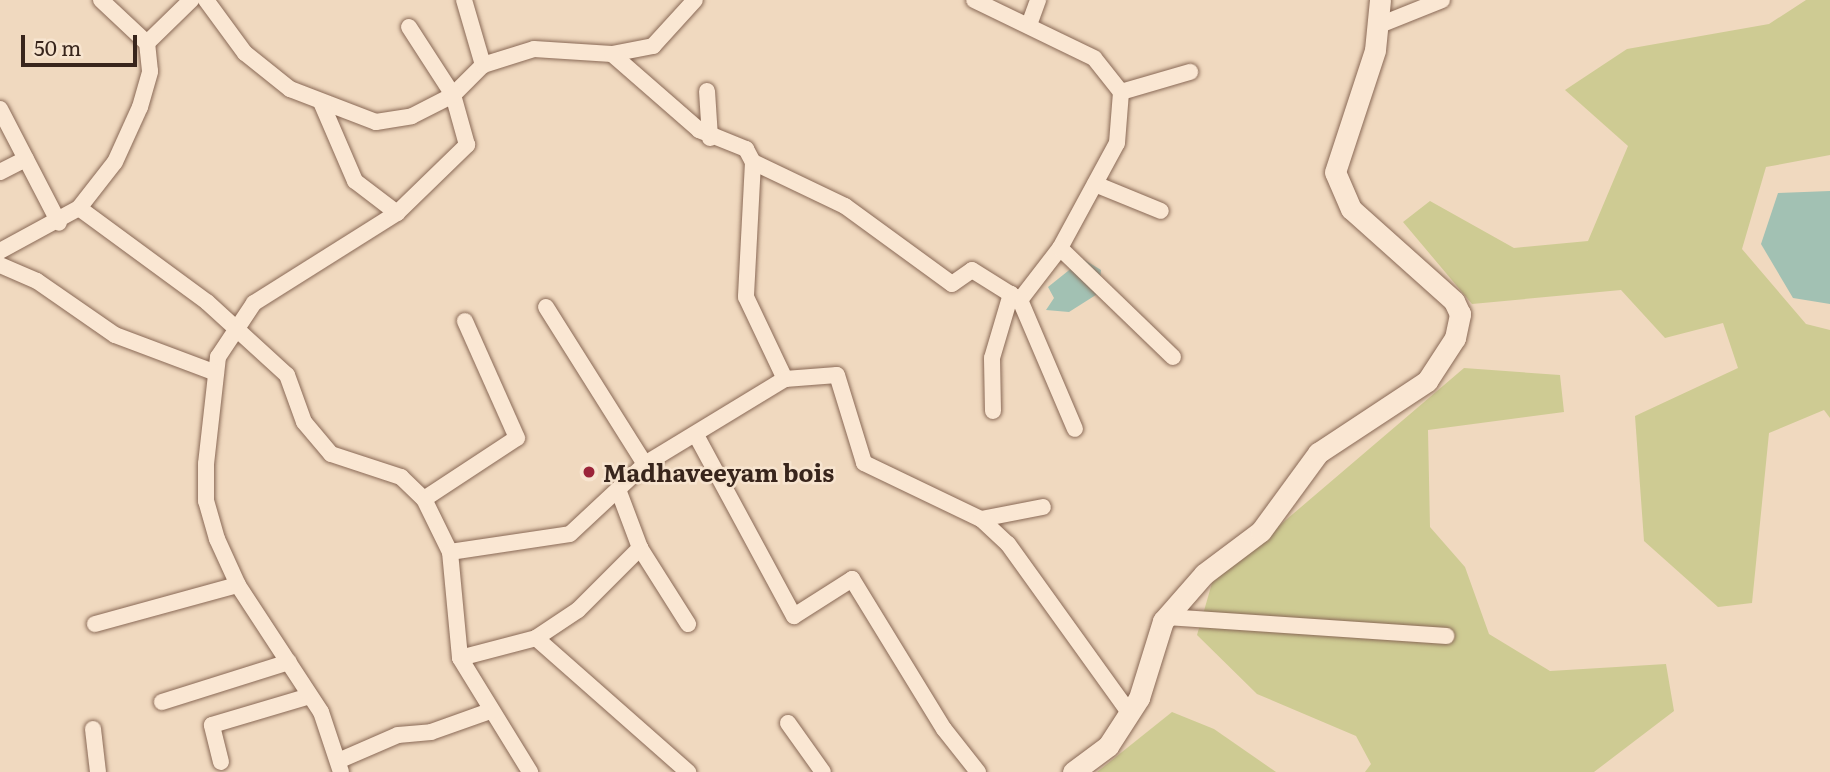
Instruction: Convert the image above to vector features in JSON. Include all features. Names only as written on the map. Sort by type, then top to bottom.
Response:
[{"type":"street","points":[[0,251],[60,223],[79,208],[115,162],[140,107],[150,71],[147,43],[102,0]]},
{"type":"street","points":[[147,43],[191,0]]},
{"type":"street","points":[[206,0],[245,53],[290,89],[376,122],[397,121],[453,95],[483,65],[534,49],[612,54],[653,46],[695,0]]},
{"type":"street","points":[[464,0],[483,65]]},
{"type":"street","points":[[974,0],[1094,58],[1121,92],[1116,144],[1060,248],[1015,297],[992,358],[993,411]]},
{"type":"street","points":[[1029,25],[1038,0]]},
{"type":"street","points":[[1073,772],[1108,746],[1128,711],[1139,698],[1167,617],[1204,574],[1261,531],[1318,453],[1427,382],[1455,338],[1460,314],[1454,301],[1351,209],[1335,172],[1377,26],[1380,0]]},
{"type":"street","points":[[1377,26],[1442,0]]},
{"type":"street","points":[[409,27],[453,95],[467,145],[397,213],[254,303],[234,327],[216,373],[206,501],[238,584],[310,696],[339,767],[398,735],[431,732],[490,711]]},
{"type":"street","points":[[612,54],[633,79],[710,138],[746,149],[753,162],[746,297],[785,379]]},
{"type":"street","points":[[1121,92],[1190,72]]},
{"type":"street","points":[[707,91],[710,138]]},
{"type":"street","points":[[321,102],[355,181],[397,213]]},
{"type":"street","points":[[0,109],[60,223]]},
{"type":"street","points":[[0,172],[26,159]]},
{"type":"street","points":[[753,162],[845,206],[952,284],[972,271],[1015,297],[1075,429]]},
{"type":"street","points":[[1095,184],[1161,211]]},
{"type":"street","points":[[79,208],[234,327],[287,375],[304,422],[331,454],[401,477],[424,499],[450,552],[460,658],[490,711],[530,772]]},
{"type":"street","points":[[1060,248],[1173,357]]},
{"type":"street","points":[[0,265],[37,281],[115,335],[216,373]]},
{"type":"street","points":[[546,307],[645,464]]},
{"type":"street","points":[[424,499],[517,438],[465,321]]},
{"type":"street","points":[[450,552],[570,534],[619,492],[645,464],[785,379],[837,375],[864,463],[981,519],[1009,544],[1128,711]]},
{"type":"street","points":[[696,435],[794,617],[852,579],[944,729],[978,772]]},
{"type":"street","points":[[619,492],[640,548],[688,624]]},
{"type":"street","points":[[981,519],[1043,507]]},
{"type":"street","points":[[460,658],[536,638],[578,610],[640,548]]},
{"type":"street","points":[[95,624],[238,584]]},
{"type":"street","points":[[1167,617],[1446,636]]},
{"type":"street","points":[[536,638],[688,772]]},
{"type":"street","points":[[162,702],[289,662]]},
{"type":"street","points":[[221,762],[212,725],[310,696]]},
{"type":"street","points":[[788,723],[823,772]]},
{"type":"street","points":[[93,729],[98,772]]},
{"type":"shaded area","points":[[1806,0],[1830,0],[1830,155],[1766,167],[1742,249],[1806,324],[1830,330],[1830,418],[1824,410],[1769,433],[1752,603],[1718,607],[1644,541],[1635,416],[1738,368],[1723,323],[1665,338],[1621,290],[1472,304],[1403,222],[1430,201],[1514,248],[1588,241],[1628,146],[1565,90],[1627,49],[1769,24]]},
{"type":"shaded area","points":[[1830,191],[1830,304],[1793,298],[1761,244],[1778,193]]},
{"type":"shaded area","points":[[1083,259],[1101,270],[1099,293],[1069,312],[1046,310],[1054,298],[1048,287]]},
{"type":"shaded area","points":[[1464,368],[1560,375],[1564,412],[1428,430],[1430,527],[1465,567],[1489,634],[1550,671],[1666,664],[1674,711],[1594,772],[1365,772],[1371,764],[1356,736],[1257,694],[1197,635],[1212,583]]},
{"type":"shaded area","points":[[1172,712],[1214,729],[1276,772],[1097,772]]},
{"type":"place","name":"Madhaveeyam bois","points":[[589,472]]}]
